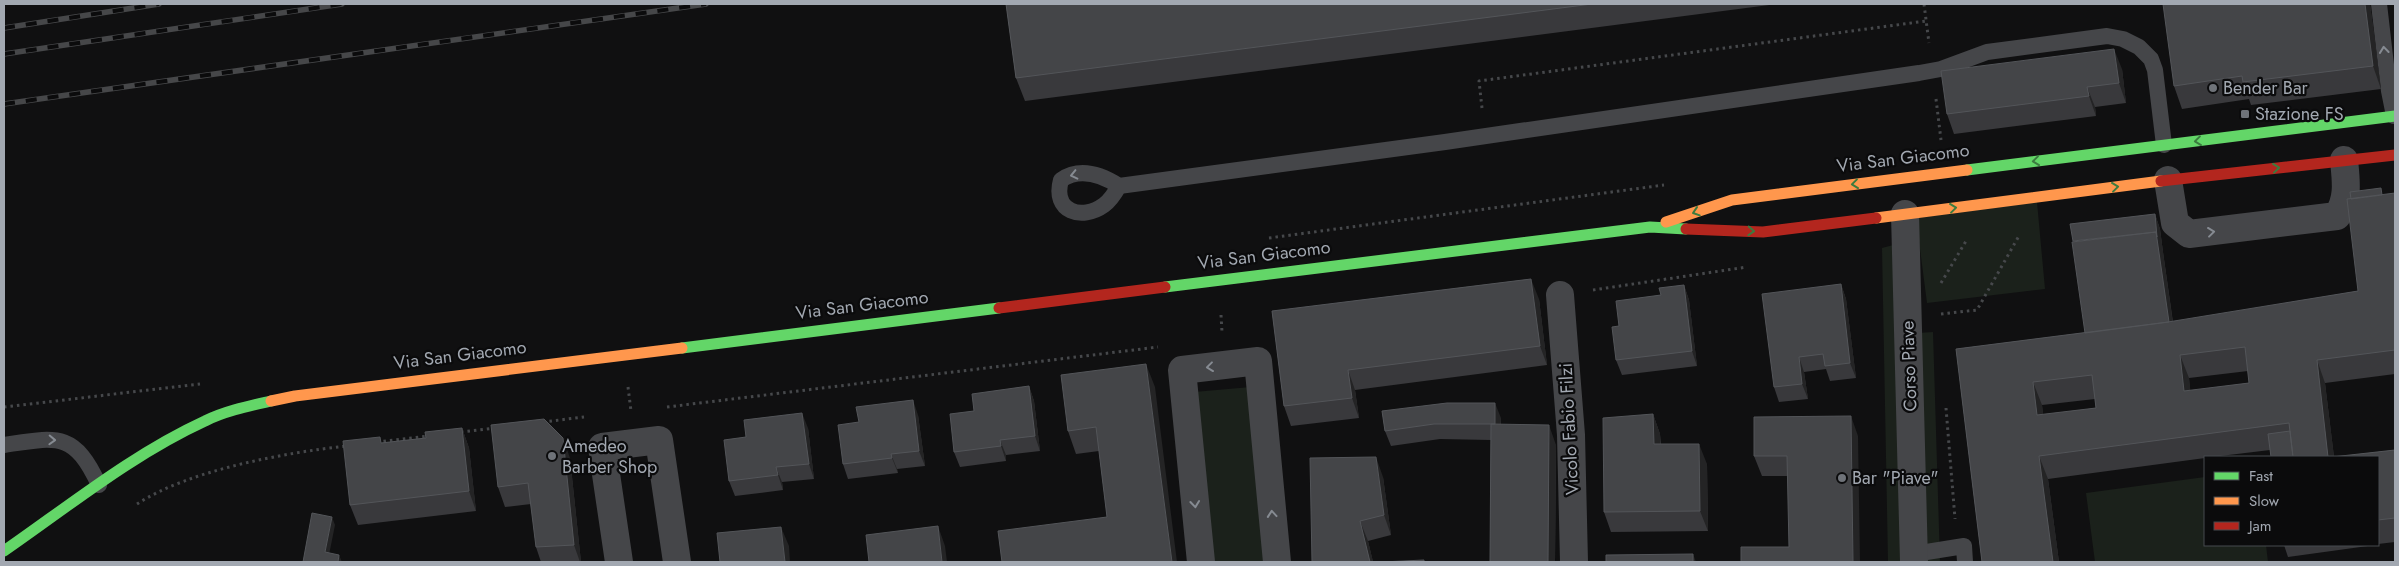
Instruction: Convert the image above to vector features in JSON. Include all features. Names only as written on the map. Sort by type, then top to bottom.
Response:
[{"type":"street","name":"Via San Giacomo","points":[[4,551],[151,450],[206,420],[244,407],[295,396],[1650,227],[1763,232],[1905,209],[2166,162],[2395,116]]},
{"type":"street","name":"Via San Giacomo","points":[[1650,227],[1732,200],[1904,182],[2166,162],[2395,154]]},
{"type":"street","points":[[2166,162],[2175,223],[2189,234],[2337,216],[2344,205],[2346,184],[2343,156]]},
{"type":"street","name":"Corso Piave","points":[[1905,209],[1914,558]]},
{"type":"street","name":"Vicolo Fabio Filzi","points":[[1560,295],[1571,435],[1574,562]]},
{"type":"street","points":[[1201,562],[1182,370],[1258,361],[1277,562]]},
{"type":"street","points":[[619,562],[602,447],[659,440],[677,562]]},
{"type":"lane","points":[[2379,4],[2389,92],[2395,116]]},
{"type":"lane","points":[[1119,186],[1485,136],[1925,72],[1941,69],[1987,52],[2107,36],[2132,42],[2146,52],[2151,59],[2155,70],[2166,162]]},
{"type":"lane","points":[[4,445],[57,439],[79,451],[99,485]]},
{"type":"lane","points":[[1957,547],[1964,546],[1965,562]]},
{"type":"lane","name":"Corso Piave","points":[[1914,558],[1957,547]]},
{"type":"path","points":[[1485,136],[1479,80],[1926,21]]},
{"type":"path","points":[[1262,239],[1666,184]]},
{"type":"path","points":[[1940,305],[1939,314],[1977,310],[2023,230]]},
{"type":"path","points":[[1940,286],[1967,239]]},
{"type":"path","points":[[1560,295],[1754,266]]},
{"type":"path","points":[[660,408],[1165,346]]},
{"type":"path","points":[[1946,402],[1957,547]]},
{"type":"path","points":[[621,413],[640,410]]},
{"type":"path","points":[[533,423],[592,416]]},
{"type":"path","points":[[454,433],[503,427]]},
{"type":"path","points":[[376,442],[435,435]]},
{"type":"path","points":[[133,506],[194,476],[317,449],[347,446]]},
{"type":"shaded area","points":[[2037,202],[2045,289],[1927,303],[1916,218]]},
{"type":"shaded area","points":[[1897,244],[1903,562],[1888,562],[1882,248]]},
{"type":"shaded area","points":[[1933,332],[1940,562],[1924,562],[1917,333]]},
{"type":"shaded area","points":[[1251,387],[1267,562],[1210,562],[1194,392]]},
{"type":"shaded area","points":[[2204,477],[2204,546],[2266,546],[2268,562],[2095,562],[2086,493]]},
{"type":"building","points":[[1006,4],[1592,4],[1016,78]]},
{"type":"building","points":[[2163,4],[2365,4],[2373,66],[2243,82],[2242,76],[2174,86]]},
{"type":"building","points":[[2114,49],[2119,83],[2087,87],[2089,96],[1947,114],[1941,71]]},
{"type":"building","points":[[2381,188],[2382,195],[2351,199],[2350,192]]},
{"type":"building","points":[[2395,193],[2395,350],[2317,360],[2328,456],[2293,456],[2289,423],[2039,456],[2053,562],[1982,562],[1956,349],[2168,322],[2358,291],[2347,199]],"holes":[[[2245,347],[2249,383],[2184,391],[2180,355]],[[2092,375],[2096,408],[2037,415],[2033,382]]]},
{"type":"building","points":[[2155,214],[2157,237],[2156,232],[2073,241],[2070,224]]},
{"type":"building","points":[[2156,232],[2169,322],[2085,333],[2072,242]]},
{"type":"building","points":[[1531,279],[1540,346],[1348,370],[1352,398],[1284,406],[1272,311]]},
{"type":"building","points":[[1841,284],[1850,363],[1825,366],[1823,354],[1799,357],[1802,384],[1774,387],[1762,294]]},
{"type":"building","points":[[1684,285],[1692,351],[1616,360],[1612,327],[1619,326],[1616,301],[1661,295],[1659,288]]},
{"type":"building","points":[[1146,364],[1172,562],[1002,562],[998,531],[1107,517],[1096,427],[1068,431],[1061,375]]},
{"type":"building","points":[[1029,386],[1035,436],[1000,440],[1001,446],[954,452],[950,414],[974,411],[972,394]]},
{"type":"building","points":[[913,400],[919,451],[891,454],[892,458],[843,464],[838,425],[859,422],[856,407]]},
{"type":"building","points":[[1447,403],[1495,403],[1495,424],[1434,424],[1385,431],[1382,411]]},
{"type":"building","points":[[802,413],[809,464],[776,467],[778,475],[729,481],[724,440],[746,437],[744,420]]},
{"type":"building","points":[[1653,414],[1654,444],[1699,444],[1700,511],[1604,512],[1603,418]]},
{"type":"building","points":[[1851,416],[1853,562],[1741,562],[1741,547],[1789,547],[1787,456],[1754,456],[1754,417]]},
{"type":"building","points":[[544,419],[563,438],[574,545],[536,547],[528,483],[498,487],[491,425]]},
{"type":"building","points":[[1491,424],[1549,425],[1548,562],[1490,562]]},
{"type":"building","points":[[462,428],[469,491],[350,505],[343,441],[380,437],[381,443],[426,438],[425,432]]},
{"type":"building","points":[[2290,431],[2293,456],[2271,456],[2268,434]]},
{"type":"building","points":[[2395,450],[2395,518],[2379,520],[2379,456],[2341,456]]},
{"type":"building","points":[[1376,457],[1384,515],[1360,521],[1370,562],[1312,562],[1310,458]]},
{"type":"building","points":[[312,513],[332,517],[325,552],[339,555],[338,562],[303,562]]},
{"type":"building","points":[[938,526],[942,562],[869,562],[866,535]]},
{"type":"building","points":[[781,527],[785,562],[720,562],[717,533]]},
{"type":"building","points":[[1693,554],[1693,562],[1606,562],[1606,555]]},
{"type":"building","points":[[1424,560],[1424,562],[1382,562]]},
{"type":"railway","points":[[4,28],[159,4]]},
{"type":"railway","points":[[4,54],[342,4]]},
{"type":"railway","points":[[4,104],[706,4]]},
{"type":"traffic: fast","points":[[1967,170],[2395,116]]},
{"type":"traffic: fast","points":[[1165,287],[1650,227],[1686,229]]},
{"type":"traffic: fast","points":[[682,348],[999,308]]},
{"type":"traffic: fast","points":[[4,551],[127,465],[178,434],[221,414],[271,401]]},
{"type":"traffic: slow","points":[[1666,222],[1732,200],[1967,170]]},
{"type":"traffic: slow","points":[[1876,218],[2161,181]]},
{"type":"traffic: slow","points":[[271,401],[295,396],[682,348]]},
{"type":"traffic: jam","points":[[2161,181],[2395,155]]},
{"type":"traffic: jam","points":[[1686,229],[1763,232],[1876,218]]},
{"type":"traffic: jam","points":[[999,308],[1165,287]]},
{"type":"place","name":"Bender Bar","points":[[2213,88]]},
{"type":"place","name":"Stazione FS","points":[[2245,114]]},
{"type":"place","name":"Amedeo Barber Shop","points":[[552,456]]},
{"type":"place","name":"Bar \"Piave\"","points":[[1842,478]]}]
